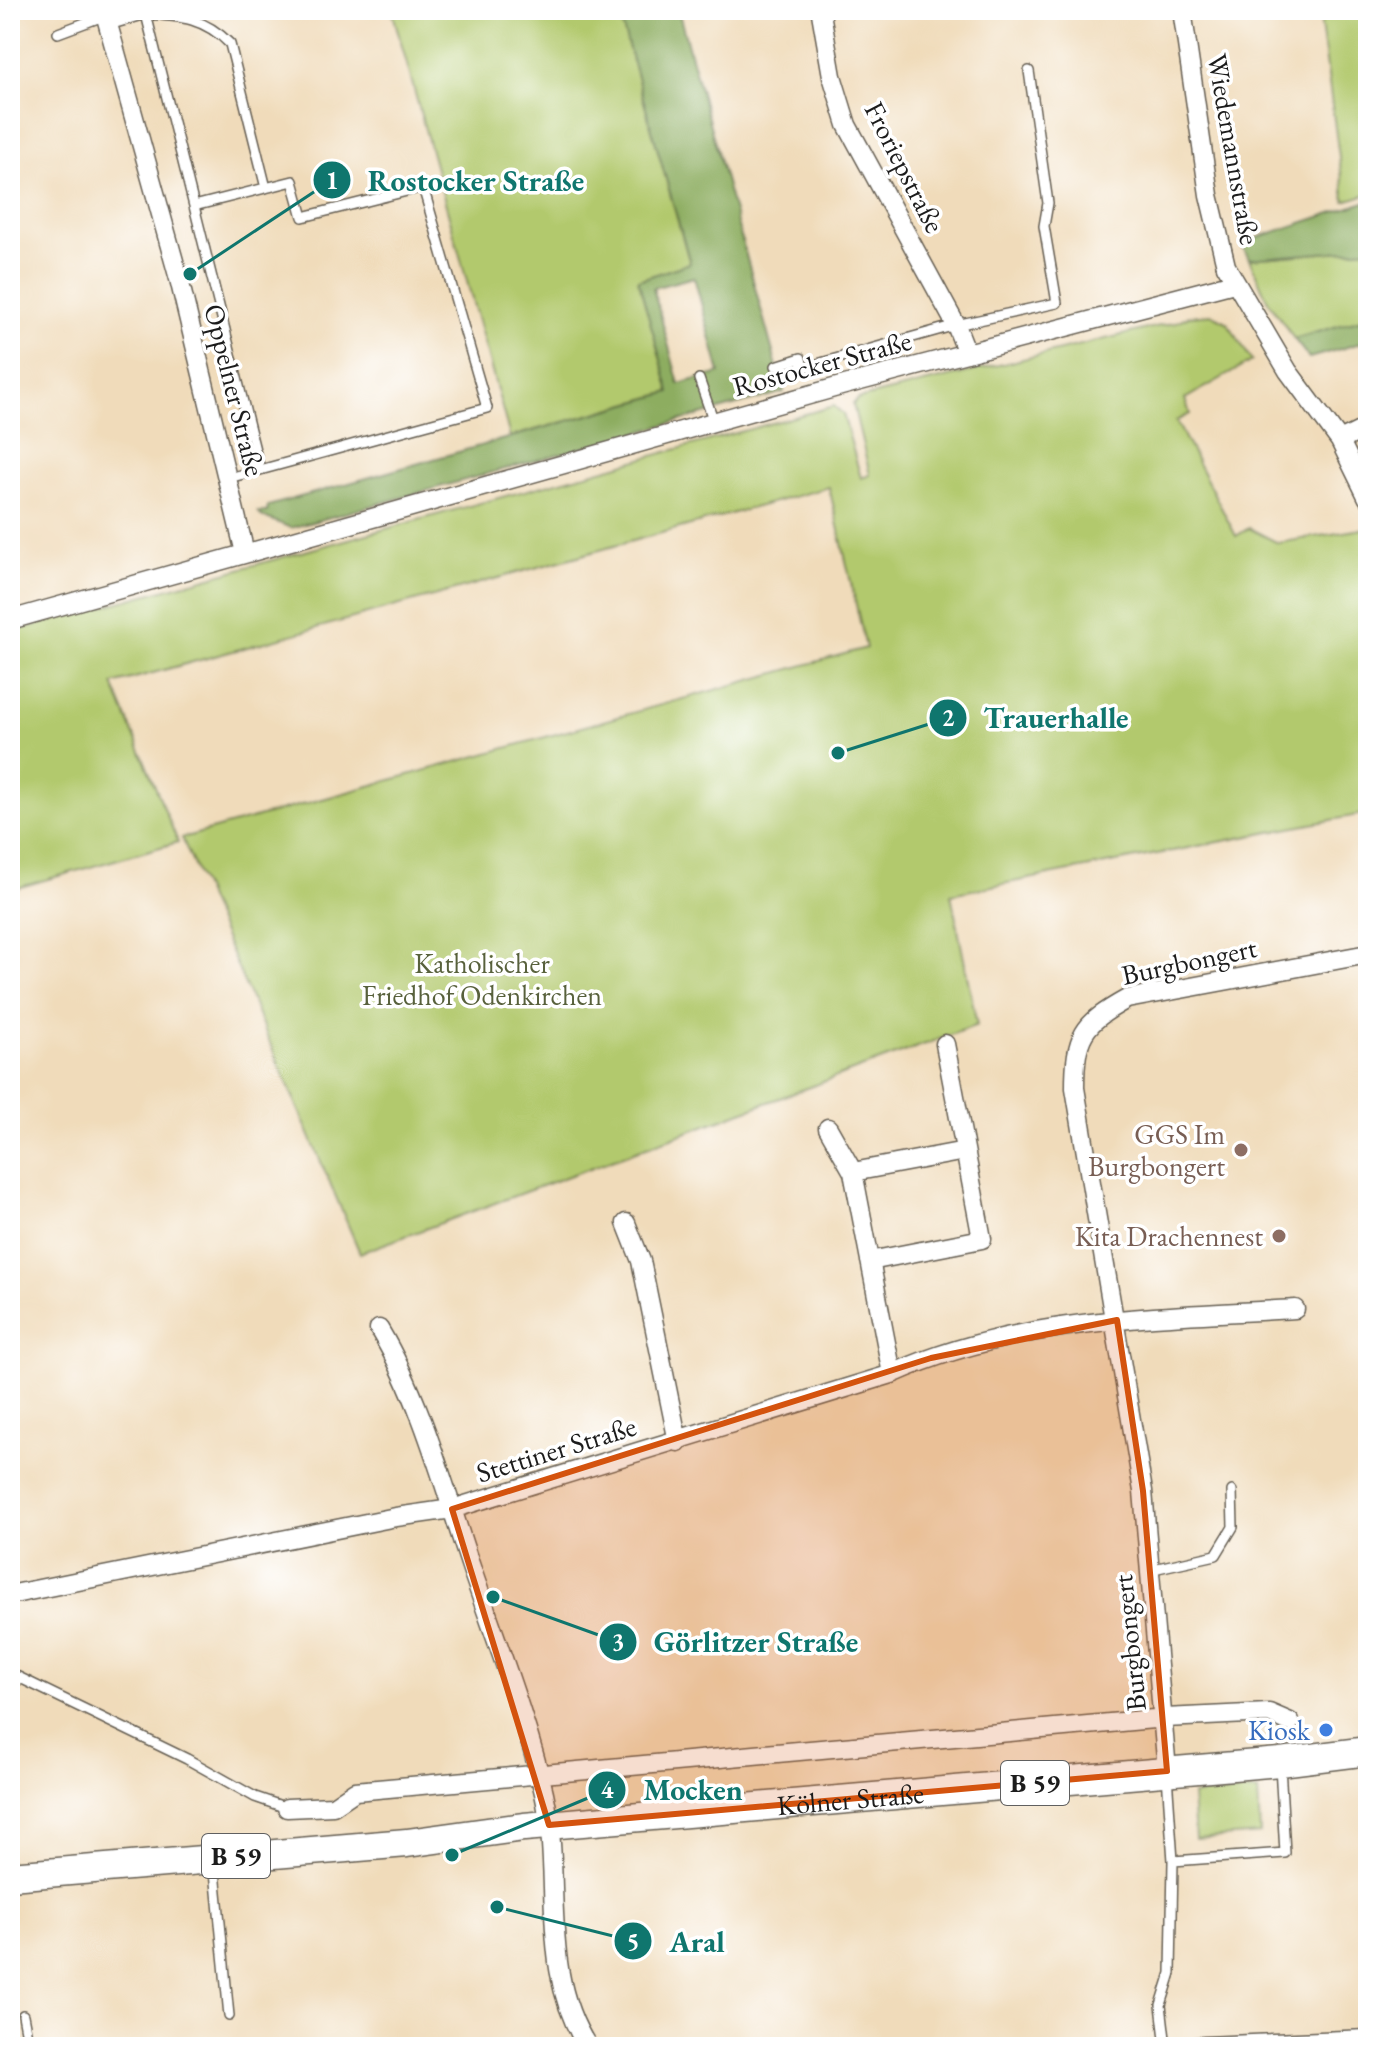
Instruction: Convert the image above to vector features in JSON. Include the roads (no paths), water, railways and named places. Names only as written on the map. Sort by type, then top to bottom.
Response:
[{"type":"main road","name":"Kölner Straße","points":[[10,1876],[407,1843],[549,1825],[1280,1762],[1368,1751]]},
{"type":"street","name":"Wiedemannstraße","points":[[1182,10],[1209,195],[1226,266],[1288,371],[1340,441],[1368,498]]},
{"type":"street","name":"Froriepstraße","points":[[828,12],[832,76],[847,125],[956,325],[967,353]]},
{"type":"street","name":"Oppelner Straße","points":[[106,17],[179,279],[245,553]]},
{"type":"street","name":"Rostocker Straße","points":[[10,620],[714,422],[1234,283]]},
{"type":"street","points":[[1340,441],[1368,427]]},
{"type":"street","name":"Burgbongert","points":[[1167,1771],[1165,1718],[1143,1491],[1117,1320],[1075,1088],[1076,1047],[1095,1017],[1127,999],[1368,954]]},
{"type":"street","points":[[870,1261],[982,1239],[945,1044]]},
{"type":"street","points":[[828,1128],[853,1172],[892,1374]]},
{"type":"street","points":[[853,1172],[965,1151]]},
{"type":"street","points":[[626,1223],[641,1261],[678,1442]]},
{"type":"street","points":[[1117,1320],[1295,1309]]},
{"type":"street","name":"Stettiner Straße","points":[[12,1600],[396,1517],[452,1509],[678,1442],[892,1374],[931,1358],[1084,1322],[1117,1320]]},
{"type":"street","points":[[379,1329],[400,1364],[452,1509],[539,1775],[549,1825],[561,1987],[572,2023],[588,2047]]},
{"type":"street","name":"Kölner Straße","points":[[287,1808],[333,1806],[355,1791],[1165,1718],[1269,1713],[1290,1722]]},
{"type":"street","points":[[1182,2047],[1368,2039]]},
{"type":"lane","points":[[146,14],[260,470]]},
{"type":"lane","points":[[58,33],[106,17],[146,14],[186,16],[214,27],[230,44],[266,188]]},
{"type":"lane","points":[[776,366],[801,358],[803,368],[956,325],[1057,303],[1044,226],[1048,203],[1029,71]]},
{"type":"lane","points":[[194,206],[293,181],[303,217],[423,187],[487,408],[228,478]]},
{"type":"lane","points":[[699,379],[714,422]]},
{"type":"lane","points":[[1149,1570],[1216,1555],[1233,1527],[1232,1491]]},
{"type":"lane","points":[[10,1673],[187,1759],[255,1797],[287,1808]]},
{"type":"lane","points":[[1173,1861],[1285,1853],[1280,1762]]},
{"type":"lane","points":[[1166,2047],[1161,2005],[1171,1973],[1173,1861],[1167,1771]]},
{"type":"lane","points":[[214,1857],[229,2016]]},
{"type":"lane","points":[[23,2015],[29,2047]]},
{"type":"place","name":"Rostocker Straße","points":[[190,274]]},
{"type":"place","name":"Trauerhalle","points":[[838,753]]},
{"type":"place","name":"GGS Im Burgbongert","points":[[1241,1150]]},
{"type":"place","name":"Kita Drachennest","points":[[1279,1236]]},
{"type":"place","name":"Görlitzer Straße","points":[[493,1597]]},
{"type":"place","name":"Kiosk","points":[[1326,1730]]},
{"type":"place","name":"Mocken","points":[[452,1855]]},
{"type":"place","name":"Aral","points":[[497,1907]]},
{"type":"park label","name":"Katholischer Friedhof Odenkirchen","points":[[482,979]]}]
